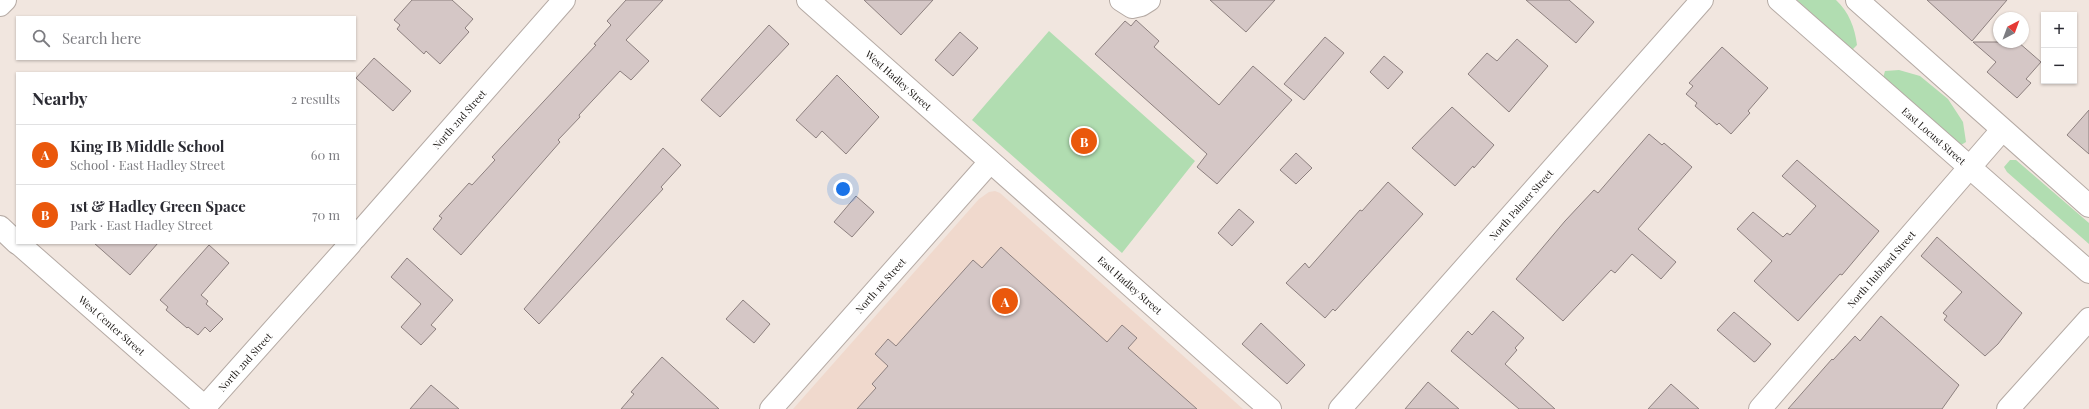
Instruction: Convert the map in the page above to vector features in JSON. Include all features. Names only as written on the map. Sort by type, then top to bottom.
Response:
[{"type":"street","points":[[0,5],[5,0]]},
{"type":"street","name":"North 2nd Street","points":[[356,237],[564,0]]},
{"type":"street","name":"West Hadley Street","points":[[808,0],[990,162]]},
{"type":"street","points":[[1121,0],[1132,7],[1141,5],[1149,0]]},
{"type":"street","name":"North Palmer Street","points":[[1340,409],[1702,0]]},
{"type":"street","name":"East Locust Street","points":[[1779,0],[1968,168],[2089,272]]},
{"type":"street","points":[[1857,0],[2089,206]]},
{"type":"street","name":"North Hubbard Street","points":[[1760,409],[2002,130]]},
{"type":"street","name":"North 1st Street","points":[[771,409],[990,162]]},
{"type":"street","name":"East Hadley Street","points":[[990,162],[1270,409]]},
{"type":"street","name":"West Center Street","points":[[0,227],[16,242]]},
{"type":"street","name":"West Center Street","points":[[18,244],[205,408]]},
{"type":"street","name":"North 2nd Street","points":[[205,408],[350,244]]},
{"type":"street","points":[[2008,409],[2089,319]]},
{"type":"shaded area","points":[[995,191],[1000,193],[1243,409],[793,409],[979,199],[989,192]]},
{"type":"green space","points":[[1797,0],[1836,0],[1851,21],[1855,32],[1857,45],[1852,50]]},
{"type":"green space","points":[[1049,31],[1195,161],[1122,253],[972,120]]},
{"type":"green space","points":[[1899,70],[1920,76],[1948,99],[1963,122],[1966,142],[1961,145],[1883,78],[1885,71]]},
{"type":"green space","points":[[2010,160],[2016,160],[2089,223],[2089,244],[2007,172],[2004,167]]},
{"type":"building","points":[[412,0],[452,0],[473,19],[465,28],[469,32],[440,64],[426,51],[424,54],[397,29],[400,25],[394,20]]},
{"type":"building","points":[[626,0],[663,0],[626,40],[649,61],[631,80],[620,71],[579,115],[580,117],[558,140],[560,142],[461,255],[433,229],[442,218],[439,216],[469,183],[472,185],[495,160],[492,157],[596,45],[594,44],[611,25],[607,21]]},
{"type":"building","points":[[864,0],[933,0],[901,35]]},
{"type":"building","points":[[1210,0],[1275,0],[1246,32]]},
{"type":"building","points":[[1526,0],[1569,0],[1594,22],[1576,43]]},
{"type":"building","points":[[1927,0],[2007,0],[1997,12],[1993,12],[1993,16],[1972,41]]},
{"type":"building","points":[[1136,20],[1159,41],[1154,47],[1219,105],[1253,66],[1292,100],[1217,184],[1197,167],[1207,154],[1095,54],[1125,21],[1131,26]]},
{"type":"building","points":[[769,25],[789,44],[720,117],[701,100]]},
{"type":"building","points":[[960,32],[978,48],[953,76],[935,60]]},
{"type":"building","points":[[1325,37],[1344,53],[1304,100],[1284,84]]},
{"type":"building","points":[[1517,39],[1548,66],[1509,112],[1468,74],[1487,53],[1497,61]]},
{"type":"building","points":[[1973,42],[1993,42],[1993,48],[2025,48],[2041,62],[2026,79],[2031,83],[2017,98],[1987,72],[1996,62]]},
{"type":"building","points":[[1722,47],[1768,88],[1748,111],[1750,113],[1731,134],[1719,123],[1717,125],[1695,106],[1697,103],[1686,94],[1693,86],[1689,83]]},
{"type":"building","points":[[1384,56],[1403,72],[1388,89],[1370,72]]},
{"type":"building","points":[[374,58],[411,91],[393,111],[356,78]]},
{"type":"building","points":[[837,75],[879,117],[846,154],[822,131],[816,138],[796,120]]},
{"type":"building","points":[[1452,107],[1494,145],[1474,168],[1473,166],[1455,186],[1412,148]]},
{"type":"building","points":[[2089,110],[2089,154],[2067,135]]},
{"type":"building","points":[[1649,134],[1662,145],[1664,143],[1692,167],[1638,229],[1676,262],[1661,279],[1632,254],[1615,273],[1611,270],[1563,321],[1516,279],[1565,221],[1594,190],[1598,193]]},
{"type":"building","points":[[663,148],[681,165],[661,187],[663,189],[539,324],[524,309]]},
{"type":"building","points":[[1296,153],[1312,168],[1296,184],[1280,170]]},
{"type":"building","points":[[1797,160],[1879,231],[1842,275],[1840,274],[1798,321],[1754,281],[1772,261],[1737,229],[1753,212],[1783,237],[1787,233],[1790,235],[1816,206],[1782,176]]},
{"type":"building","points":[[1388,182],[1423,214],[1335,311],[1333,309],[1325,318],[1286,283],[1305,263],[1309,268],[1360,210],[1362,211]]},
{"type":"building","points":[[856,196],[874,212],[852,237],[834,222]]},
{"type":"building","points":[[1239,209],[1254,222],[1232,246],[1218,233]]},
{"type":"building","points":[[1937,237],[2022,313],[1998,344],[1985,356],[1944,320],[1947,316],[1943,313],[1962,292],[1921,256]]},
{"type":"building","points":[[95,244],[157,244],[130,275]]},
{"type":"building","points":[[209,245],[229,263],[201,295],[208,301],[206,304],[223,319],[210,332],[205,327],[198,335],[188,327],[187,328],[166,310],[168,307],[160,300]]},
{"type":"building","points":[[1001,247],[1107,342],[1122,325],[1137,338],[1128,348],[1197,409],[857,409],[876,388],[872,384],[888,366],[875,354],[888,339],[896,346],[973,260],[982,268]]},
{"type":"building","points":[[407,258],[453,300],[431,325],[436,329],[421,345],[401,327],[421,304],[391,277]]},
{"type":"building","points":[[743,300],[770,324],[754,343],[726,319]]},
{"type":"building","points":[[1493,311],[1524,338],[1515,348],[1517,350],[1505,364],[1555,409],[1519,409],[1451,351],[1468,331],[1472,335]]},
{"type":"building","points":[[1734,312],[1771,344],[1754,362],[1717,330]]},
{"type":"building","points":[[1881,316],[1959,385],[1942,409],[1788,409],[1832,359],[1833,360],[1855,336],[1860,341]]},
{"type":"building","points":[[1261,323],[1305,365],[1287,384],[1242,344]]},
{"type":"building","points":[[662,357],[719,409],[621,409],[634,394],[631,392]]},
{"type":"building","points":[[1428,382],[1459,409],[1405,409]]},
{"type":"building","points":[[1671,384],[1699,409],[1648,409]]},
{"type":"building","points":[[431,385],[459,409],[410,409]]},
{"type":"place","name":"1st & Hadley Green Space","points":[[1084,141]]},
{"type":"place","name":"King IB Middle School","points":[[1005,301]]}]
